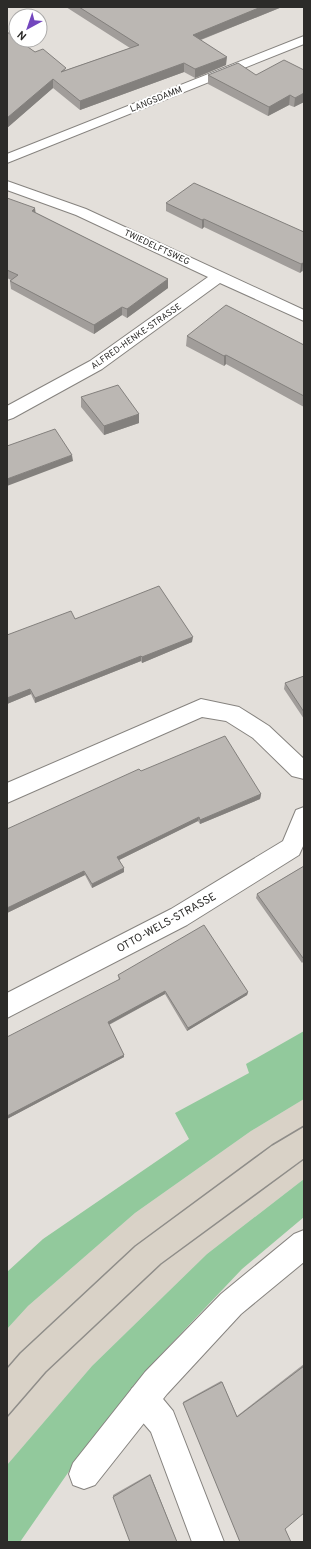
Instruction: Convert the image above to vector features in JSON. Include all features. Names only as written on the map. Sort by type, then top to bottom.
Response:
[{"type":"street","name":"LANGSDAMM","points":[[7,159],[304,40]]},
{"type":"street","name":"TWIEDELFTSWEG","points":[[7,185],[80,212],[304,316]]},
{"type":"street","name":"ALFRED-HENKE-STRASSE","points":[[7,414],[96,365],[220,276]]},
{"type":"street","points":[[7,793],[201,708],[231,713],[261,732],[304,770]]},
{"type":"street","name":"OTTO-WELS-STRASSE","points":[[7,1006],[179,917],[291,848],[304,817]]},
{"type":"street","points":[[84,1474],[156,1382],[231,1304],[304,1244]]},
{"type":"street","points":[[143,1400],[162,1422],[208,1542]]},
{"type":"shaded area","points":[[304,1099],[304,1179],[207,1254],[92,1366],[7,1465],[7,1329],[28,1306],[135,1213],[251,1131]]},
{"type":"green space","points":[[304,1031],[304,1099],[251,1131],[135,1213],[28,1306],[7,1329],[7,1272],[43,1239],[189,1139],[175,1113],[249,1073],[246,1064]]},
{"type":"green space","points":[[304,1179],[304,1217],[242,1269],[153,1363],[90,1441],[20,1542],[7,1542],[7,1465],[92,1366],[207,1254]]},
{"type":"building","points":[[79,7],[261,7],[193,35],[227,57],[195,69],[184,63],[80,101],[53,79],[7,118],[7,32],[8,48],[29,48],[35,52],[43,49],[66,68],[61,72],[139,45]]},
{"type":"building","points":[[284,60],[304,70],[304,93],[295,98],[290,95],[269,107],[208,75],[238,63],[256,75]]},
{"type":"building","points":[[194,183],[304,232],[304,263],[301,264],[166,203]]},
{"type":"building","points":[[7,198],[35,208],[32,211],[168,279],[127,309],[122,307],[94,325],[10,281],[18,275],[7,270]]},
{"type":"building","points":[[226,305],[304,345],[304,396],[187,336]]},
{"type":"building","points":[[118,385],[139,414],[104,426],[81,397]]},
{"type":"building","points":[[55,429],[72,455],[7,479],[7,446]]},
{"type":"building","points":[[159,586],[193,637],[35,698],[30,689],[7,698],[7,635],[71,611],[75,619]]},
{"type":"building","points":[[304,676],[304,712],[285,683]]},
{"type":"building","points":[[225,736],[261,794],[200,820],[199,817],[117,857],[124,868],[92,884],[84,871],[7,908],[7,829],[139,769],[141,771]]},
{"type":"building","points":[[304,866],[304,958],[303,958],[257,894]]},
{"type":"building","points":[[204,925],[248,992],[188,1028],[165,991],[108,1022],[124,1055],[7,1116],[7,1037],[120,979],[118,975]]},
{"type":"building","points":[[304,1366],[304,1513],[285,1529],[291,1542],[240,1542],[183,1403],[222,1382],[237,1417]]},
{"type":"building","points":[[150,1475],[177,1542],[130,1542],[113,1497]]},
{"type":"tram line","points":[[7,1368],[20,1353],[135,1246],[272,1145],[304,1126]]},
{"type":"tram line","points":[[7,1417],[46,1372],[161,1264],[304,1159]]}]
